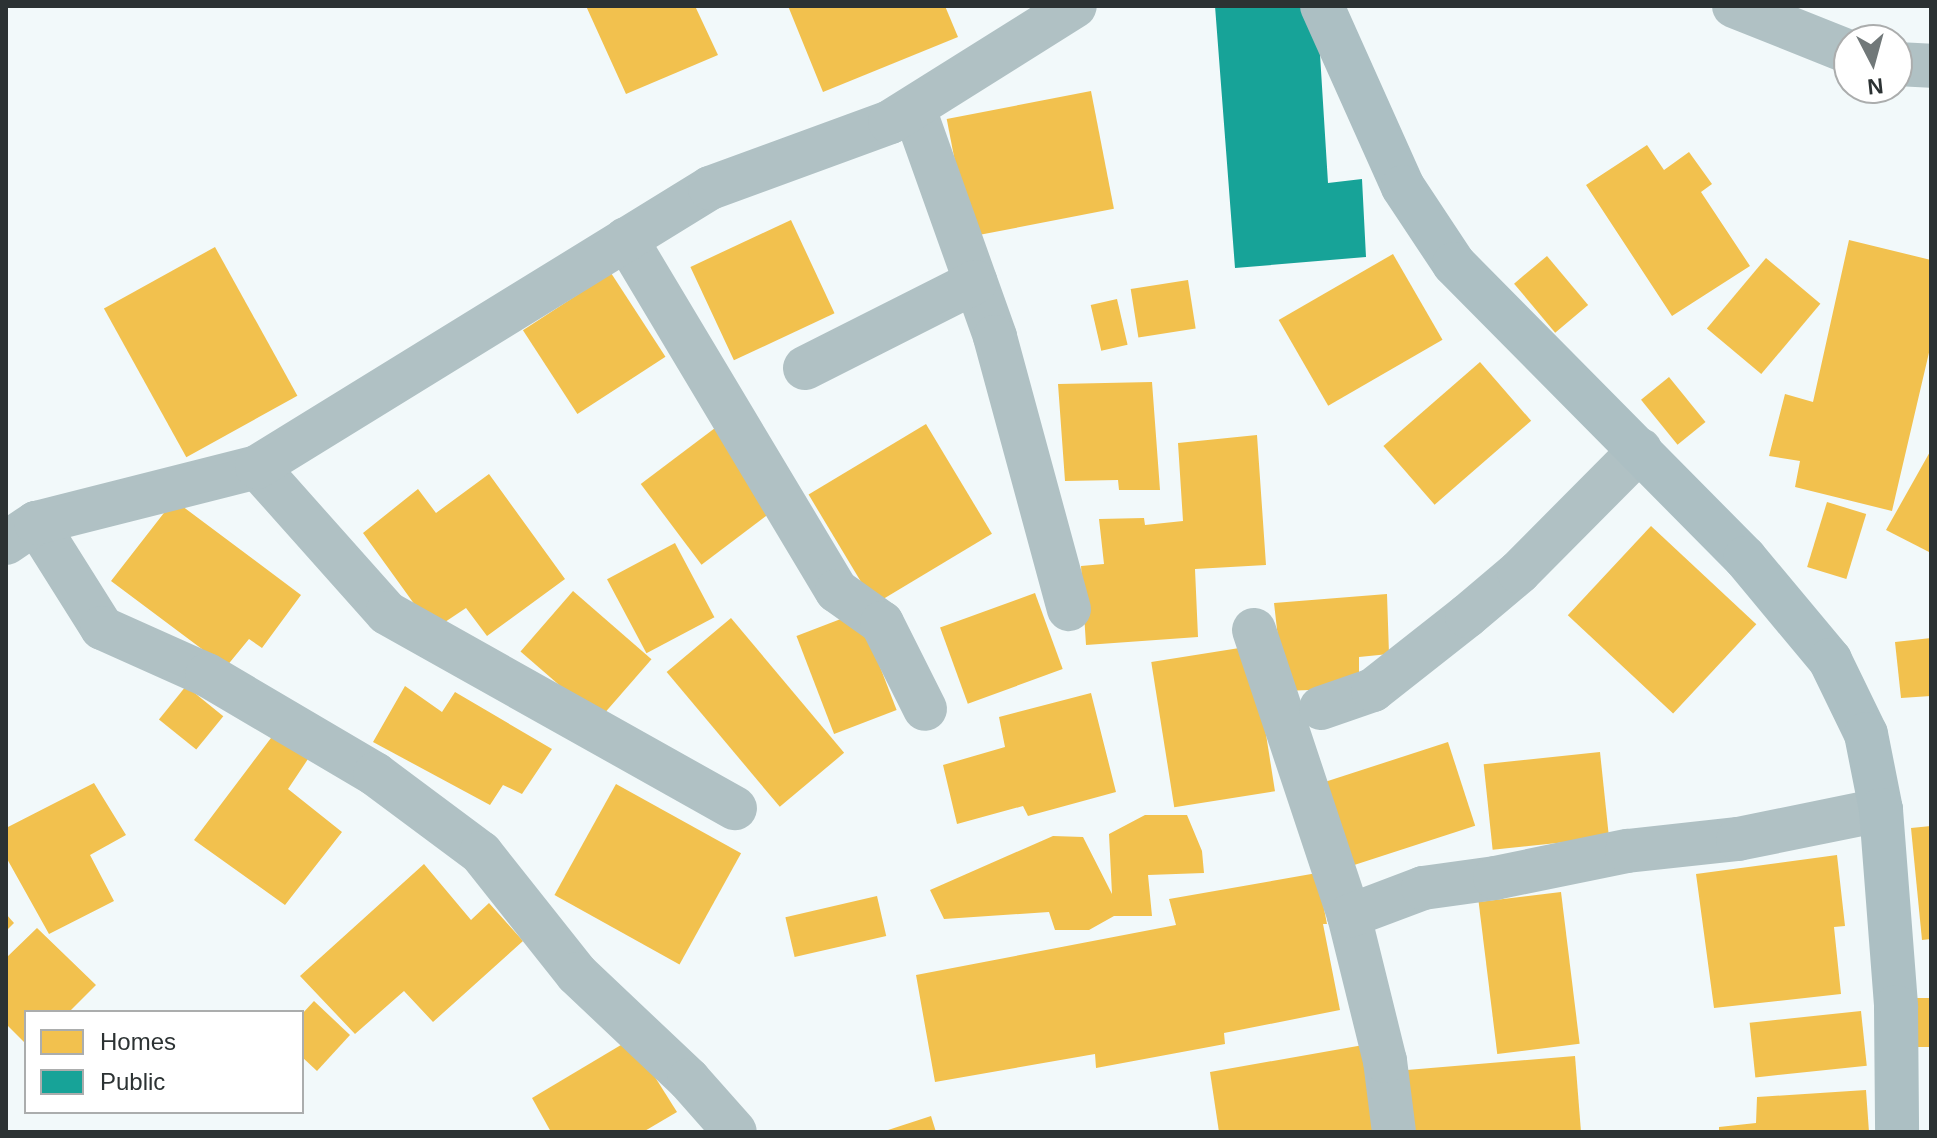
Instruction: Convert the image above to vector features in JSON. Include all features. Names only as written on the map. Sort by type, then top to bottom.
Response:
[{"type":"street","points":[[735,1132],[689,1080],[577,974],[481,853],[375,774],[207,675],[102,628],[21,533],[257,467],[710,188],[890,122],[1075,6]]},
{"type":"street","points":[[1322,6],[1403,187],[1454,264],[1745,558],[1830,660],[1866,734],[1881,810],[1896,1007],[1897,1132]]},
{"type":"street","points":[[1734,6],[1833,46]]},
{"type":"street","points":[[914,109],[995,337],[1069,609]]},
{"type":"street","points":[[626,239],[837,591],[882,623],[925,709]]},
{"type":"street","points":[[805,368],[975,282]]},
{"type":"street","points":[[1321,708],[1373,690],[1467,616],[1519,572],[1640,450]]},
{"type":"street","points":[[257,467],[387,613],[735,808]]},
{"type":"street","points":[[1254,630],[1349,916],[1385,1061],[1394,1132]]},
{"type":"street","points":[[1349,916],[1423,888],[1495,878],[1627,851],[1738,839],[1881,810]]},
{"type":"building: Homes","points":[[586,6],[695,6],[718,55],[626,94]]},
{"type":"building: Homes","points":[[788,6],[945,6],[958,37],[823,92]]},
{"type":"building: Homes","points":[[1091,91],[1114,209],[970,237],[947,119]]},
{"type":"building: Homes","points":[[1647,145],[1664,170],[1689,152],[1712,184],[1701,192],[1750,266],[1672,316],[1586,185]]},
{"type":"building: Homes","points":[[791,220],[835,313],[734,360],[690,267]]},
{"type":"building: Homes","points":[[1849,240],[1931,260],[1931,344],[1892,511],[1795,487],[1800,461],[1769,456],[1785,394],[1813,402]]},
{"type":"building: Homes","points":[[215,247],[297,396],[186,457],[104,309]]},
{"type":"building: Homes","points":[[1393,254],[1442,340],[1328,406],[1279,320]]},
{"type":"building: Homes","points":[[1547,256],[1588,305],[1555,333],[1514,284]]},
{"type":"building: Homes","points":[[1766,258],[1820,304],[1761,374],[1707,328]]},
{"type":"building: Homes","points":[[611,273],[665,357],[577,414],[523,330]]},
{"type":"building: Homes","points":[[1188,280],[1196,328],[1138,337],[1131,289]]},
{"type":"building: Homes","points":[[1117,299],[1128,345],[1101,351],[1091,305]]},
{"type":"building: Homes","points":[[1480,362],[1531,421],[1435,505],[1383,446]]},
{"type":"building: Homes","points":[[1669,377],[1706,422],[1678,445],[1641,400]]},
{"type":"building: Homes","points":[[1152,382],[1160,490],[1119,490],[1118,480],[1065,481],[1058,384]]},
{"type":"building: Homes","points":[[926,424],[992,534],[874,604],[809,495]]},
{"type":"building: Homes","points":[[715,428],[776,509],[702,565],[641,484]]},
{"type":"building: Homes","points":[[1257,435],[1266,565],[1195,569],[1198,637],[1086,645],[1081,566],[1104,564],[1099,519],[1144,518],[1145,525],[1183,521],[1178,443]]},
{"type":"building: Homes","points":[[1931,450],[1931,553],[1886,530]]},
{"type":"building: Homes","points":[[489,474],[565,579],[487,636],[466,608],[433,630],[363,533],[418,489],[436,513]]},
{"type":"building: Homes","points":[[174,500],[301,595],[262,648],[249,639],[226,667],[111,581]]},
{"type":"building: Homes","points":[[1827,502],[1866,514],[1846,579],[1807,567]]},
{"type":"building: Homes","points":[[1651,526],[1756,624],[1673,713],[1568,615]]},
{"type":"building: Homes","points":[[675,543],[714,617],[646,653],[607,579]]},
{"type":"building: Homes","points":[[573,591],[651,659],[599,720],[521,651]]},
{"type":"building: Homes","points":[[1035,593],[1063,669],[968,704],[940,628]]},
{"type":"building: Homes","points":[[1387,594],[1389,654],[1359,657],[1359,688],[1284,691],[1274,603]]},
{"type":"building: Homes","points":[[859,612],[897,710],[834,734],[796,636]]},
{"type":"building: Homes","points":[[731,618],[844,753],[780,807],[667,672]]},
{"type":"building: Homes","points":[[1931,638],[1931,696],[1901,698],[1895,642]]},
{"type":"building: Homes","points":[[1252,646],[1275,791],[1174,807],[1151,662]]},
{"type":"building: Homes","points":[[186,686],[223,716],[196,750],[159,719]]},
{"type":"building: Homes","points":[[405,686],[442,712],[455,692],[552,749],[522,794],[503,785],[490,805],[373,742]]},
{"type":"building: Homes","points":[[1091,693],[1116,792],[1028,816],[1023,806],[957,824],[943,765],[1005,747],[999,717]]},
{"type":"building: Homes","points":[[274,734],[310,756],[288,789],[342,832],[285,905],[194,840]]},
{"type":"building: Homes","points":[[1448,742],[1475,826],[1353,865],[1326,782]]},
{"type":"building: Homes","points":[[1600,752],[1609,838],[1493,850],[1484,764]]},
{"type":"building: Homes","points":[[94,783],[126,835],[90,855],[114,901],[49,934],[6,857],[6,828]]},
{"type":"building: Homes","points":[[616,784],[741,853],[679,964],[554,895]]},
{"type":"building: Homes","points":[[1145,815],[1187,815],[1202,851],[1204,873],[1148,875],[1152,916],[1114,916],[1089,930],[1055,930],[1049,912],[944,919],[930,890],[1053,836],[1083,837],[1112,894],[1109,834]]},
{"type":"building: Homes","points":[[1931,826],[1931,939],[1922,940],[1911,828]]},
{"type":"building: Homes","points":[[1837,855],[1845,926],[1834,927],[1841,994],[1714,1008],[1696,874]]},
{"type":"building: Homes","points":[[424,864],[471,920],[489,903],[523,941],[433,1022],[404,991],[355,1034],[300,976]]},
{"type":"building: Homes","points":[[1317,873],[1327,924],[1323,924],[1340,1010],[1224,1033],[1225,1044],[1096,1068],[1095,1054],[935,1082],[916,975],[1176,925],[1169,899]]},
{"type":"building: Homes","points":[[1561,892],[1580,1044],[1497,1054],[1479,902]]},
{"type":"building: Homes","points":[[877,896],[886,936],[795,957],[785,917]]},
{"type":"building: Homes","points":[[6,914],[14,923],[6,931]]},
{"type":"building: Homes","points":[[37,928],[96,985],[71,1010],[24,1010],[24,1042],[6,1024],[6,958]]},
{"type":"building: Homes","points":[[1906,998],[1931,998],[1931,1047],[1906,1047]]},
{"type":"building: Homes","points":[[314,1001],[350,1035],[317,1071],[304,1059],[304,1012]]},
{"type":"building: Homes","points":[[1861,1011],[1867,1066],[1755,1077],[1750,1023]]},
{"type":"building: Homes","points":[[631,1039],[677,1112],[643,1132],[551,1132],[532,1098]]},
{"type":"building: Homes","points":[[1369,1044],[1385,1132],[1219,1132],[1210,1072]]},
{"type":"building: Homes","points":[[1575,1056],[1581,1132],[1411,1132],[1407,1070]]},
{"type":"building: Homes","points":[[1866,1090],[1869,1132],[1719,1132],[1719,1127],[1756,1123],[1757,1097]]},
{"type":"building: Homes","points":[[931,1116],[936,1132],[885,1132],[885,1131]]},
{"type":"building: Public","points":[[1215,6],[1317,6],[1328,183],[1362,179],[1366,257],[1235,268]]}]
